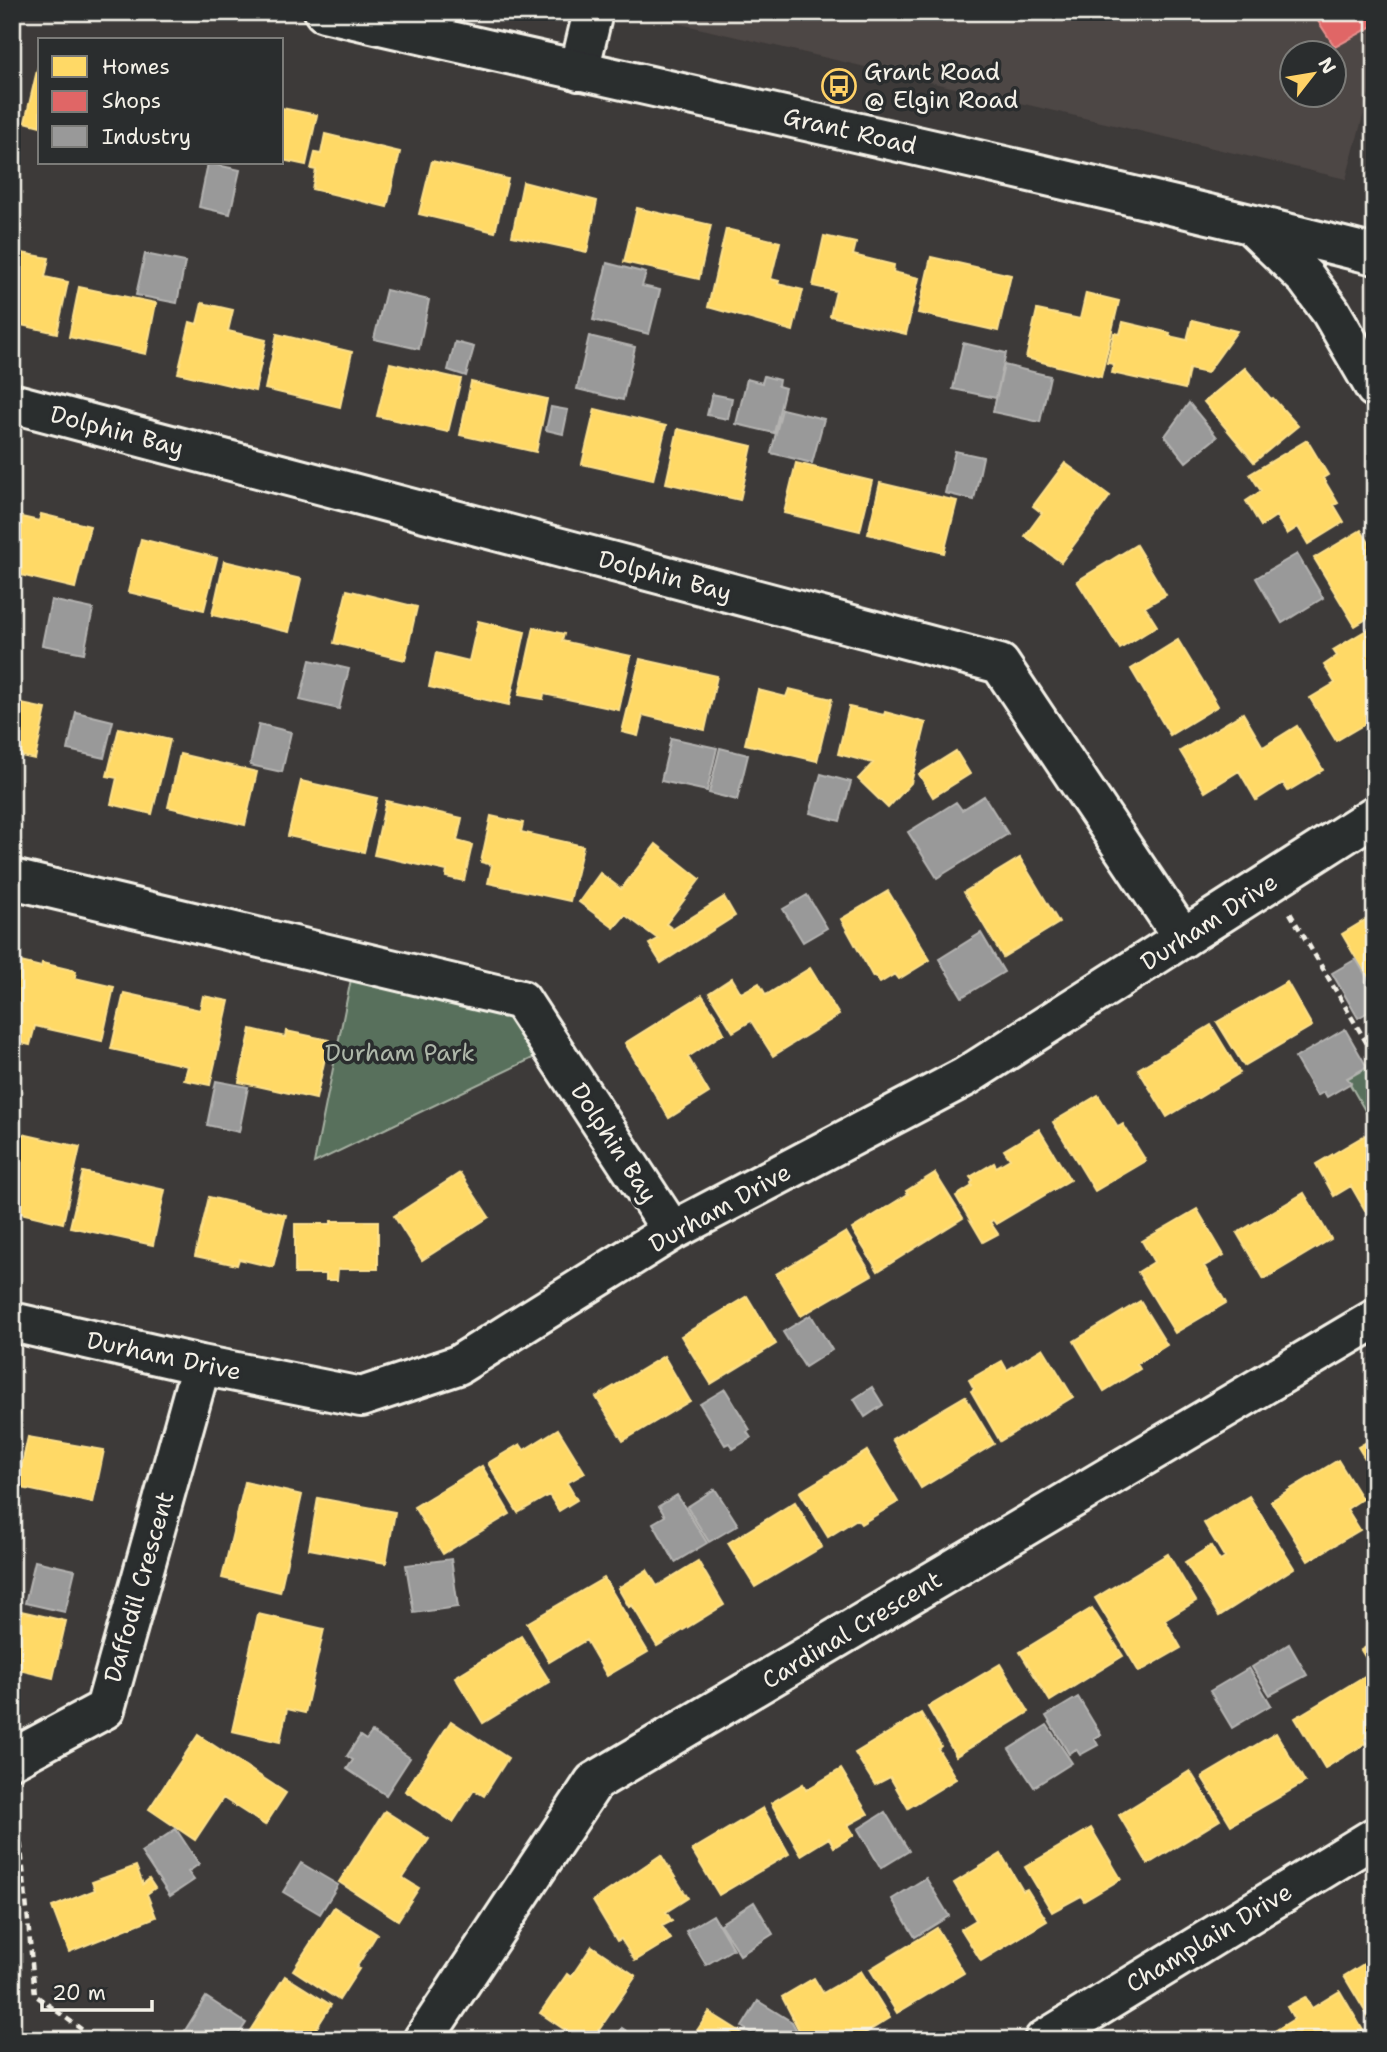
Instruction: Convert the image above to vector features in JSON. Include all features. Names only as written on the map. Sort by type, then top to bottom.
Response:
[{"type":"street","name":"Grant Road","points":[[324,12],[844,129],[1375,255]]},
{"type":"street","points":[[579,71],[593,12]]},
{"type":"street","points":[[1248,223],[1306,278],[1331,312],[1375,387]]},
{"type":"street","name":"Dolphin Bay","points":[[12,403],[1000,664],[1183,938]]},
{"type":"street","name":"Durham Drive","points":[[12,1322],[201,1365],[361,1397],[457,1365],[672,1231],[965,1077],[1375,815]]},
{"type":"street","name":"Dolphin Bay","points":[[12,879],[521,1000],[672,1231]]},
{"type":"street","name":"Cardinal Crescent","points":[[423,2040],[594,1782],[1375,1319]]},
{"type":"street","name":"Daffodil Crescent","points":[[12,1759],[105,1709],[201,1365]]},
{"type":"street","name":"Champlain Drive","points":[[1044,2040],[1375,1837]]},
{"type":"path","points":[[1271,882],[1375,1057]]},
{"type":"path","points":[[12,1759],[35,1995],[96,2040]]},
{"type":"shaded area","points":[[642,12],[1375,12],[1375,72],[1346,179],[642,15]]},
{"type":"green space","name":"Durham Park","points":[[351,979],[510,1015],[537,1056],[314,1163]]},
{"type":"green space","points":[[1375,1063],[1375,1128],[1347,1079]]},
{"type":"building: Homes","points":[[38,66],[38,125],[25,122]]},
{"type":"building: Homes","points":[[284,108],[317,115],[306,165],[284,160]]},
{"type":"building: Homes","points":[[325,134],[400,152],[387,207],[312,189],[316,170],[311,169],[315,153],[321,154]]},
{"type":"building: Homes","points":[[432,161],[508,179],[495,232],[419,214]]},
{"type":"building: Homes","points":[[523,182],[597,201],[587,252],[512,236]]},
{"type":"building: Homes","points":[[637,208],[711,225],[699,279],[624,262]]},
{"type":"building: Homes","points":[[726,229],[780,242],[771,279],[779,281],[778,284],[803,290],[793,331],[708,307]]},
{"type":"building: Homes","points":[[824,236],[856,243],[853,255],[894,265],[893,272],[919,278],[906,334],[830,316],[836,291],[813,286]]},
{"type":"building: Homes","points":[[22,253],[49,258],[45,277],[68,282],[57,333],[12,323],[12,270],[19,271]]},
{"type":"building: Homes","points":[[931,257],[1011,275],[998,331],[918,313]]},
{"type":"building: Homes","points":[[79,287],[156,303],[146,354],[69,337]]},
{"type":"building: Homes","points":[[1086,293],[1119,301],[1101,377],[1026,358],[1037,310],[1080,319]]},
{"type":"building: Homes","points":[[202,303],[233,310],[228,331],[266,340],[255,391],[178,373],[190,322],[197,324]]},
{"type":"building: Homes","points":[[1192,320],[1237,331],[1207,373],[1189,369],[1185,389],[1112,373],[1114,364],[1107,363],[1114,333],[1120,334],[1123,322],[1170,333],[1169,336],[1187,340]]},
{"type":"building: Homes","points":[[277,334],[352,352],[340,407],[265,389]]},
{"type":"building: Homes","points":[[390,363],[461,379],[448,432],[377,416]]},
{"type":"building: Homes","points":[[1245,368],[1298,426],[1254,462],[1204,402]]},
{"type":"building: Homes","points":[[471,382],[547,399],[536,452],[460,435]]},
{"type":"building: Homes","points":[[595,409],[666,426],[653,480],[582,464]]},
{"type":"building: Homes","points":[[678,429],[752,446],[740,500],[666,483]]},
{"type":"building: Homes","points":[[1307,440],[1328,475],[1323,478],[1338,503],[1334,505],[1344,522],[1308,544],[1298,527],[1287,534],[1276,516],[1261,526],[1246,501],[1261,491],[1250,474]]},
{"type":"building: Homes","points":[[796,463],[872,481],[860,531],[784,513]]},
{"type":"building: Homes","points":[[1065,463],[1110,496],[1061,562],[1025,536],[1042,513],[1033,506]]},
{"type":"building: Homes","points":[[880,483],[957,501],[944,553],[868,534]]},
{"type":"building: Homes","points":[[41,514],[90,526],[75,588],[12,573],[13,515],[39,521]]},
{"type":"building: Homes","points":[[1361,530],[1375,552],[1375,614],[1355,626],[1314,558]]},
{"type":"building: Homes","points":[[141,539],[217,558],[204,610],[128,592]]},
{"type":"building: Homes","points":[[1136,545],[1166,595],[1145,607],[1157,626],[1120,649],[1077,581]]},
{"type":"building: Homes","points":[[224,561],[301,579],[289,632],[212,615]]},
{"type":"building: Homes","points":[[347,590],[417,607],[405,660],[334,643]]},
{"type":"building: Homes","points":[[478,621],[525,632],[509,705],[429,687],[436,653],[469,661]]},
{"type":"building: Homes","points":[[1375,625],[1375,718],[1336,741],[1310,698],[1335,683],[1324,665],[1337,656],[1333,650]]},
{"type":"building: Homes","points":[[534,627],[564,634],[562,641],[631,656],[619,710],[544,694],[543,699],[519,695]]},
{"type":"building: Homes","points":[[1178,640],[1218,706],[1170,735],[1131,669]]},
{"type":"building: Homes","points":[[640,659],[717,676],[705,730],[643,715],[638,736],[622,732]]},
{"type":"building: Homes","points":[[789,689],[832,699],[817,761],[745,744],[758,690],[786,697]]},
{"type":"building: Homes","points":[[12,702],[46,709],[35,759],[12,754]]},
{"type":"building: Homes","points":[[849,707],[884,715],[885,712],[926,723],[911,783],[888,808],[858,779],[873,763],[838,754]]},
{"type":"building: Homes","points":[[1243,713],[1263,747],[1297,726],[1323,770],[1288,791],[1283,783],[1256,800],[1239,771],[1205,792],[1180,751]]},
{"type":"building: Homes","points":[[119,728],[170,740],[152,814],[111,804],[117,778],[107,776]]},
{"type":"building: Homes","points":[[956,751],[970,774],[933,797],[919,774]]},
{"type":"building: Homes","points":[[180,754],[257,772],[245,825],[168,807]]},
{"type":"building: Homes","points":[[301,781],[377,798],[364,852],[288,836]]},
{"type":"building: Homes","points":[[386,801],[462,818],[457,841],[472,845],[464,881],[446,877],[447,871],[374,855]]},
{"type":"building: Homes","points":[[491,816],[523,823],[521,832],[583,846],[570,901],[488,883],[492,865],[481,862]]},
{"type":"building: Homes","points":[[656,844],[700,879],[666,924],[673,929],[724,897],[735,916],[661,963],[649,944],[658,939],[625,915],[614,928],[579,902],[600,873],[621,889]]},
{"type":"building: Homes","points":[[1020,858],[1059,923],[1003,957],[964,892]]},
{"type":"building: Homes","points":[[888,891],[930,960],[899,979],[895,974],[880,983],[873,977],[841,919]]},
{"type":"building: Homes","points":[[1375,914],[1375,979],[1370,982],[1342,934]]},
{"type":"building: Homes","points":[[21,962],[41,967],[42,963],[76,971],[75,978],[114,987],[102,1041],[35,1026],[30,1045],[12,1041],[12,1002]]},
{"type":"building: Homes","points":[[810,968],[839,1015],[773,1056],[751,1021],[733,1032],[709,993],[732,978],[741,993],[759,983],[766,995]]},
{"type":"building: Homes","points":[[1287,982],[1312,1026],[1244,1066],[1217,1022]]},
{"type":"building: Homes","points":[[124,993],[200,1010],[203,996],[229,1001],[210,1085],[184,1080],[188,1066],[111,1049]]},
{"type":"building: Homes","points":[[702,995],[724,1033],[688,1057],[709,1093],[669,1118],[625,1043]]},
{"type":"building: Homes","points":[[1211,1025],[1240,1073],[1167,1117],[1138,1069]]},
{"type":"building: Homes","points":[[251,1029],[285,1037],[286,1031],[329,1040],[316,1099],[239,1082]]},
{"type":"building: Homes","points":[[1098,1095],[1118,1127],[1123,1124],[1146,1161],[1095,1191],[1053,1122]]},
{"type":"building: Homes","points":[[1039,1129],[1070,1180],[996,1224],[993,1220],[990,1222],[998,1234],[983,1242],[956,1196],[972,1186],[970,1177],[994,1163],[996,1167],[1010,1159],[1004,1150]]},
{"type":"building: Homes","points":[[1374,1130],[1375,1213],[1369,1217],[1351,1186],[1334,1196],[1316,1164]]},
{"type":"building: Homes","points":[[22,1134],[80,1147],[63,1223],[12,1211],[20,1178],[13,1176]]},
{"type":"building: Homes","points":[[83,1172],[165,1190],[153,1245],[70,1227]]},
{"type":"building: Homes","points":[[460,1173],[489,1217],[422,1260],[394,1216]]},
{"type":"building: Homes","points":[[935,1173],[963,1218],[878,1271],[852,1229],[908,1194],[906,1191]]},
{"type":"building: Homes","points":[[1304,1193],[1331,1239],[1264,1279],[1237,1233]]},
{"type":"building: Homes","points":[[209,1197],[286,1215],[273,1267],[239,1259],[237,1265],[195,1256]]},
{"type":"building: Homes","points":[[1197,1209],[1224,1255],[1204,1266],[1226,1303],[1175,1333],[1138,1272],[1154,1262],[1142,1241]]},
{"type":"building: Homes","points":[[331,1221],[378,1221],[378,1269],[338,1269],[337,1280],[326,1280],[326,1274],[295,1274],[295,1224],[331,1224]]},
{"type":"building: Homes","points":[[846,1232],[872,1275],[801,1316],[776,1274]]},
{"type":"building: Homes","points":[[747,1296],[776,1344],[711,1384],[681,1336]]},
{"type":"building: Homes","points":[[1140,1301],[1167,1345],[1137,1364],[1140,1369],[1104,1391],[1074,1341]]},
{"type":"building: Homes","points":[[1043,1348],[1073,1397],[1000,1441],[971,1391],[974,1389],[969,1380],[1002,1361],[1007,1370]]},
{"type":"building: Homes","points":[[664,1356],[690,1401],[623,1441],[596,1397]]},
{"type":"building: Homes","points":[[965,1396],[994,1444],[921,1488],[892,1439]]},
{"type":"building: Homes","points":[[12,1412],[20,1414],[12,1449]]},
{"type":"building: Homes","points":[[558,1429],[585,1473],[567,1483],[577,1500],[559,1511],[549,1495],[518,1513],[488,1463],[520,1444],[524,1450]]},
{"type":"building: Homes","points":[[28,1437],[104,1450],[93,1503],[17,1487]]},
{"type":"building: Homes","points":[[1375,1437],[1375,1475],[1358,1447]]},
{"type":"building: Homes","points":[[867,1451],[898,1502],[861,1524],[857,1519],[828,1537],[800,1492]]},
{"type":"building: Homes","points":[[1338,1460],[1362,1499],[1347,1509],[1360,1530],[1308,1561],[1271,1501]]},
{"type":"building: Homes","points":[[482,1466],[510,1514],[443,1554],[414,1507]]},
{"type":"building: Homes","points":[[245,1482],[302,1495],[280,1592],[222,1578]]},
{"type":"building: Homes","points":[[1249,1496],[1294,1568],[1219,1616],[1185,1562],[1211,1546],[1220,1561],[1225,1558],[1204,1523]]},
{"type":"building: Homes","points":[[318,1498],[395,1512],[386,1563],[309,1549]]},
{"type":"building: Homes","points":[[795,1502],[822,1547],[755,1587],[728,1543]]},
{"type":"building: Homes","points":[[1168,1554],[1196,1601],[1165,1620],[1181,1648],[1139,1672],[1095,1598]]},
{"type":"building: Homes","points":[[698,1561],[724,1605],[657,1646],[632,1605],[629,1607],[618,1588],[647,1570],[657,1586]]},
{"type":"building: Homes","points":[[604,1578],[648,1652],[607,1676],[586,1640],[549,1662],[527,1623]]},
{"type":"building: Homes","points":[[1092,1608],[1123,1656],[1050,1701],[1020,1652]]},
{"type":"building: Homes","points":[[12,1609],[66,1621],[53,1678],[15,1669],[12,1679]]},
{"type":"building: Homes","points":[[258,1614],[324,1629],[305,1713],[287,1709],[280,1742],[232,1731]]},
{"type":"building: Homes","points":[[521,1636],[550,1682],[483,1723],[455,1677]]},
{"type":"building: Homes","points":[[1375,1642],[1375,1673],[1361,1650]]},
{"type":"building: Homes","points":[[1000,1664],[1029,1712],[956,1756],[928,1707]]},
{"type":"building: Homes","points":[[1368,1674],[1375,1685],[1375,1732],[1364,1739],[1366,1743],[1325,1768],[1295,1718]]},
{"type":"building: Homes","points":[[921,1713],[941,1746],[938,1749],[956,1779],[908,1808],[890,1777],[875,1785],[855,1753]]},
{"type":"building: Homes","points":[[451,1721],[508,1758],[484,1796],[474,1790],[453,1822],[405,1791]]},
{"type":"building: Homes","points":[[1276,1733],[1305,1782],[1231,1825],[1202,1777]]},
{"type":"building: Homes","points":[[198,1735],[286,1793],[265,1825],[223,1798],[195,1840],[149,1809]]},
{"type":"building: Homes","points":[[841,1769],[868,1814],[848,1825],[854,1835],[834,1847],[829,1838],[801,1855],[771,1803],[803,1784],[806,1790]]},
{"type":"building: Homes","points":[[1190,1771],[1220,1820],[1148,1864],[1119,1815]]},
{"type":"building: Homes","points":[[763,1808],[789,1854],[719,1895],[692,1850]]},
{"type":"building: Homes","points":[[385,1811],[429,1839],[403,1878],[419,1888],[398,1920],[339,1882]]},
{"type":"building: Homes","points":[[1091,1828],[1121,1879],[1084,1901],[1081,1896],[1052,1912],[1025,1867]]},
{"type":"building: Homes","points":[[1001,1854],[1023,1891],[1027,1889],[1047,1921],[981,1961],[961,1929],[976,1920],[954,1883]]},
{"type":"building: Homes","points":[[661,1855],[688,1898],[666,1912],[672,1921],[662,1926],[671,1939],[635,1961],[621,1939],[617,1941],[593,1901]]},
{"type":"building: Homes","points":[[136,1866],[143,1884],[149,1879],[155,1888],[147,1894],[156,1917],[69,1952],[52,1907],[95,1890],[92,1882]]},
{"type":"building: Homes","points":[[334,1907],[377,1934],[339,2000],[293,1970]]},
{"type":"building: Homes","points":[[937,1928],[964,1973],[897,2013],[870,1969]]},
{"type":"building: Homes","points":[[592,1946],[636,1976],[592,2040],[580,2040],[540,2013],[567,1974],[571,1977]]},
{"type":"building: Homes","points":[[1375,1957],[1375,2021],[1372,2023],[1344,1976]]},
{"type":"building: Homes","points":[[861,1971],[890,2018],[854,2040],[804,2040],[782,1997],[814,1978],[823,1993]]},
{"type":"building: Homes","points":[[285,1976],[331,2005],[309,2040],[244,2040]]},
{"type":"building: Homes","points":[[1340,1991],[1368,2039],[1278,2040],[1273,2032],[1294,2019],[1287,2007],[1305,1997],[1312,2008]]},
{"type":"building: Homes","points":[[709,2012],[741,2032],[736,2040],[691,2040]]},
{"type":"building: Shops","points":[[1312,12],[1375,12],[1375,25],[1348,40],[1329,38]]},
{"type":"building: Industry","points":[[208,164],[240,170],[230,214],[199,207]]},
{"type":"building: Industry","points":[[145,254],[185,262],[177,303],[136,295]]},
{"type":"building: Industry","points":[[607,263],[646,273],[642,286],[660,290],[649,334],[593,320]]},
{"type":"building: Industry","points":[[386,290],[429,300],[419,349],[374,339]]},
{"type":"building: Industry","points":[[589,336],[635,347],[623,400],[577,389]]},
{"type":"building: Industry","points":[[455,342],[474,347],[466,376],[448,370]]},
{"type":"building: Industry","points":[[963,343],[1006,353],[996,398],[953,389]]},
{"type":"building: Industry","points":[[1004,365],[1050,376],[1040,422],[993,412]]},
{"type":"building: Industry","points":[[764,376],[779,380],[778,386],[785,388],[774,433],[736,424],[747,379],[762,383]]},
{"type":"building: Industry","points":[[712,394],[732,398],[728,419],[707,415]]},
{"type":"building: Industry","points":[[1189,403],[1217,437],[1186,462],[1165,436]]},
{"type":"building: Industry","points":[[551,407],[568,410],[563,434],[546,430]]},
{"type":"building: Industry","points":[[782,409],[824,419],[812,463],[771,453]]},
{"type":"building: Industry","points":[[955,451],[983,457],[974,500],[945,493]]},
{"type":"building: Industry","points":[[1297,554],[1323,598],[1282,623],[1256,578]]},
{"type":"building: Industry","points":[[51,600],[93,609],[84,653],[42,645]]},
{"type":"building: Industry","points":[[310,660],[349,669],[339,709],[300,700]]},
{"type":"building: Industry","points":[[76,712],[113,721],[104,758],[68,750]]},
{"type":"building: Industry","points":[[259,724],[291,732],[282,772],[250,765]]},
{"type":"building: Industry","points":[[671,738],[717,748],[707,791],[661,781]]},
{"type":"building: Industry","points":[[720,748],[748,755],[737,800],[709,793]]},
{"type":"building: Industry","points":[[821,774],[851,782],[840,821],[810,813]]},
{"type":"building: Industry","points":[[984,796],[1008,834],[937,878],[908,832],[956,802],[962,810]]},
{"type":"building: Industry","points":[[807,895],[827,928],[803,942],[783,909]]},
{"type":"building: Industry","points":[[981,933],[1004,972],[962,997],[939,959]]},
{"type":"building: Industry","points":[[1356,959],[1375,991],[1375,1008],[1358,1018],[1332,973]]},
{"type":"building: Industry","points":[[1345,1029],[1367,1067],[1347,1078],[1351,1083],[1327,1097],[1324,1092],[1317,1096],[1295,1058]]},
{"type":"building: Industry","points":[[216,1081],[248,1087],[239,1132],[207,1125]]},
{"type":"building: Industry","points":[[811,1315],[832,1350],[805,1367],[783,1332]]},
{"type":"building: Industry","points":[[872,1387],[883,1405],[865,1417],[854,1399]]},
{"type":"building: Industry","points":[[725,1389],[750,1430],[747,1432],[751,1438],[733,1449],[729,1443],[725,1445],[700,1404]]},
{"type":"building: Industry","points":[[715,1489],[738,1525],[709,1542],[687,1507]]},
{"type":"building: Industry","points":[[677,1495],[707,1543],[675,1562],[653,1523],[665,1516],[659,1506]]},
{"type":"building: Industry","points":[[451,1559],[458,1607],[414,1613],[406,1565]]},
{"type":"building: Industry","points":[[35,1561],[75,1570],[65,1612],[25,1603]]},
{"type":"building: Industry","points":[[1289,1644],[1307,1675],[1270,1695],[1252,1667]]},
{"type":"building: Industry","points":[[1249,1668],[1271,1705],[1232,1728],[1210,1691]]},
{"type":"building: Industry","points":[[1078,1697],[1101,1735],[1094,1738],[1098,1745],[1080,1755],[1076,1749],[1069,1754],[1046,1716]]},
{"type":"building: Industry","points":[[1047,1725],[1072,1763],[1034,1787],[1009,1749]]},
{"type":"building: Industry","points":[[372,1732],[410,1758],[386,1795],[347,1769],[353,1760],[347,1756],[360,1736],[366,1740]]},
{"type":"building: Industry","points":[[885,1812],[909,1851],[881,1868],[858,1829]]},
{"type":"building: Industry","points":[[176,1829],[199,1864],[188,1872],[194,1880],[170,1896],[141,1852]]},
{"type":"building: Industry","points":[[301,1863],[338,1885],[320,1914],[283,1892]]},
{"type":"building: Industry","points":[[926,1878],[949,1916],[915,1937],[892,1899]]},
{"type":"building: Industry","points":[[754,1902],[773,1934],[740,1955],[720,1924]]},
{"type":"building: Industry","points":[[713,1915],[733,1949],[706,1965],[686,1931]]},
{"type":"building: Industry","points":[[206,1997],[246,2023],[235,2040],[179,2040]]},
{"type":"building: Industry","points":[[758,2001],[792,2022],[798,2033],[793,2040],[762,2040],[742,2027]]},
{"type":"building: Industry","points":[[622,2028],[640,2040],[615,2040]]},
{"type":"place","name":"Grant Road @ Elgin Road","points":[[839,86]]}]
